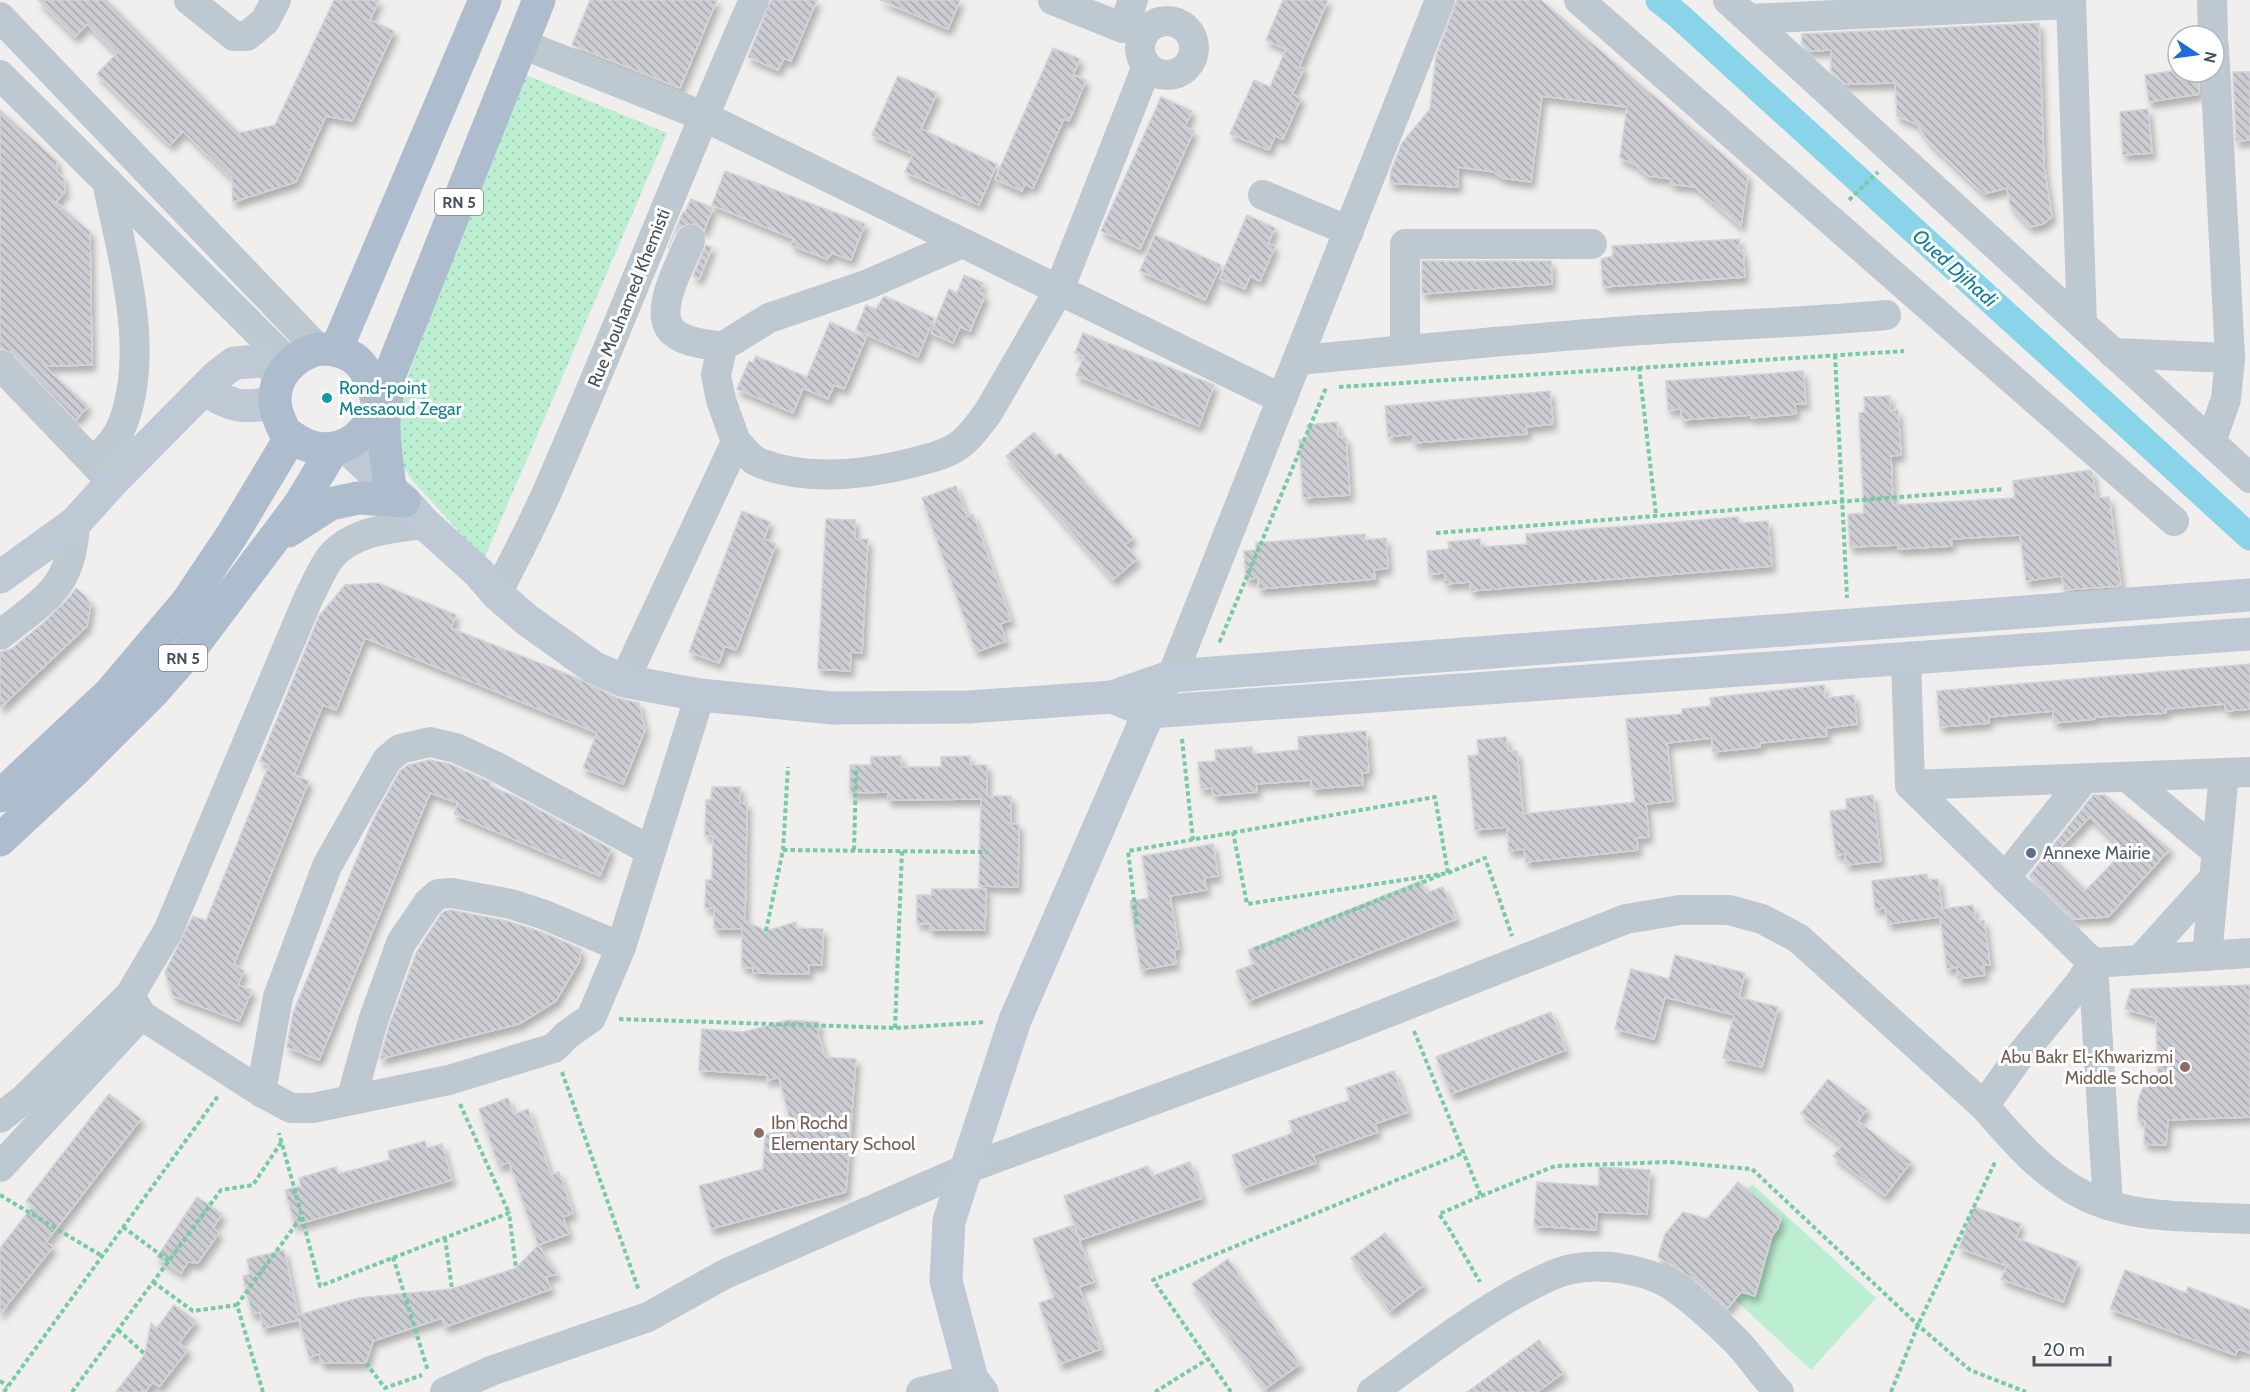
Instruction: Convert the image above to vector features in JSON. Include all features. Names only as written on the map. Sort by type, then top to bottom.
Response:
[{"type":"main road","points":[[0,577],[75,523],[104,472],[234,363],[307,358],[351,356],[370,376],[378,404],[366,428],[357,438],[339,447],[315,448],[298,442],[291,436],[289,440],[275,403],[277,386],[307,358],[485,0]]},
{"type":"main road","name":"RN 5","points":[[378,404],[539,0]]},
{"type":"main road","points":[[398,356],[383,415],[384,440],[406,504]]},
{"type":"main road","points":[[204,390],[230,405],[244,407],[275,403]]},
{"type":"main road","name":"RN 5","points":[[0,796],[110,693],[187,602],[232,536],[289,440]]},
{"type":"main road","points":[[339,447],[406,504],[478,572],[497,594],[556,643],[593,667],[624,681],[700,694],[832,708],[968,707],[1112,697],[1172,676],[1844,608],[2250,595]]},
{"type":"main road","name":"RN 5","points":[[0,840],[73,772],[190,650],[300,504],[339,447]]},
{"type":"main road","points":[[273,540],[330,504],[358,498],[406,504]]},
{"type":"main road","points":[[1112,697],[1164,711],[2250,634]]},
{"type":"main road","points":[[977,1385],[946,1281],[949,1221],[1015,1020],[1164,711],[1172,676]]},
{"type":"street","points":[[189,0],[234,36],[247,36],[265,21],[276,0]]},
{"type":"street","name":"Rue Mouhamed Khemisti","points":[[497,594],[550,486],[632,293],[702,116],[754,0]]},
{"type":"street","points":[[1053,0],[1132,33],[1154,24],[1172,21],[1181,24],[1188,30],[1195,47],[1193,56],[1182,71],[1164,75],[1155,72],[1142,58],[1140,48],[1132,33],[1133,0]]},
{"type":"street","points":[[1172,676],[1440,0]]},
{"type":"street","points":[[1580,0],[2174,521]]},
{"type":"street","points":[[2212,0],[2213,24]]},
{"type":"street","points":[[1738,10],[2071,2],[2082,324]]},
{"type":"street","points":[[1738,10],[2250,478]]},
{"type":"street","points":[[0,17],[307,358]]},
{"type":"street","points":[[522,44],[702,116],[960,244],[1282,399]]},
{"type":"street","points":[[722,347],[716,375],[721,400],[736,442],[757,462],[786,470],[856,473],[897,467],[941,455],[962,443],[989,411],[1059,290],[1148,66]]},
{"type":"street","points":[[0,75],[107,182],[307,358]]},
{"type":"street","points":[[2211,442],[2238,397],[2230,358],[2216,84]]},
{"type":"street","points":[[0,365],[104,472],[126,414],[134,360],[134,332],[127,283],[107,182]]},
{"type":"street","points":[[1263,195],[1349,231]]},
{"type":"street","points":[[690,241],[665,303],[665,319],[673,332],[682,337],[722,347],[769,318],[866,285],[960,244]]},
{"type":"street","points":[[1404,350],[1405,244],[1592,244]]},
{"type":"street","points":[[1298,360],[1629,331],[1839,320],[1886,315]]},
{"type":"street","points":[[2113,353],[2230,358]]},
{"type":"street","points":[[624,681],[736,442]]},
{"type":"street","points":[[0,1167],[135,1005],[308,599],[330,558],[345,544],[374,532],[406,504]]},
{"type":"street","points":[[0,635],[58,586],[66,573],[74,550],[75,523]]},
{"type":"street","points":[[1906,659],[1910,785],[2093,963],[2108,1205]]},
{"type":"street","points":[[135,1005],[261,1092],[291,1108],[313,1108],[449,1080],[554,1048],[568,1034],[591,1018],[621,947],[700,694]]},
{"type":"street","points":[[261,1092],[278,997],[327,866],[387,760],[400,749],[430,742],[456,748],[495,766],[651,851]]},
{"type":"street","points":[[1910,785],[2237,772],[2215,865],[2207,956]]},
{"type":"street","points":[[2127,777],[2215,865]]},
{"type":"street","points":[[2005,878],[2084,779]]},
{"type":"street","points":[[2140,960],[2215,865]]},
{"type":"street","points":[[351,1100],[373,1021],[401,943],[428,903],[438,894],[452,893],[511,904],[545,915],[621,947]]},
{"type":"street","points":[[445,1392],[491,1371],[648,1317],[725,1274],[966,1169],[1333,1034],[1626,919],[1680,910],[1730,910],[1762,919],[1798,938],[1984,1106],[2008,1135],[2038,1164],[2075,1191],[2108,1205],[2161,1215],[2250,1219]]},
{"type":"street","points":[[2093,963],[2250,953]]},
{"type":"street","points":[[1984,1106],[2015,1062],[2079,984],[2093,963]]},
{"type":"street","points":[[0,1118],[135,1005]]},
{"type":"street","points":[[1372,1392],[1494,1305],[1544,1279],[1572,1268],[1624,1268],[1662,1280],[1680,1291],[1736,1341],[1779,1392]]},
{"type":"street","points":[[921,1392],[977,1385]]},
{"type":"path","points":[[1845,204],[1875,175]]},
{"type":"path","points":[[1232,640],[1220,641],[1324,388],[1904,351]]},
{"type":"path","points":[[1835,355],[1844,608]]},
{"type":"path","points":[[1639,367],[1656,515]]},
{"type":"path","points":[[1436,533],[2004,489]]},
{"type":"path","points":[[1164,711],[1193,840]]},
{"type":"path","points":[[766,931],[783,850],[788,768]]},
{"type":"path","points":[[854,850],[856,770]]},
{"type":"path","points":[[1137,924],[1128,851],[1435,797],[1448,873]]},
{"type":"path","points":[[1233,832],[1247,904],[1448,873]]},
{"type":"path","points":[[783,850],[987,852]]},
{"type":"path","points":[[895,1028],[902,851]]},
{"type":"path","points":[[1255,949],[1485,858],[1520,959]]},
{"type":"path","points":[[1403,1005],[1465,1152],[1481,1196]]},
{"type":"path","points":[[591,1018],[895,1028],[1015,1020]]},
{"type":"path","points":[[554,1048],[648,1317]]},
{"type":"path","points":[[4,1392],[234,1074]]},
{"type":"path","points":[[449,1080],[509,1213],[516,1268]]},
{"type":"path","points":[[278,1131],[320,1286],[509,1213]]},
{"type":"path","points":[[1891,1392],[1918,1325],[2008,1135]]},
{"type":"path","points":[[74,1391],[221,1190],[253,1185],[282,1141]]},
{"type":"path","points":[[1231,1392],[1153,1280],[1465,1152]]},
{"type":"path","points":[[1494,1305],[1439,1215],[1555,1166],[1669,1162],[1752,1169],[1918,1325],[1970,1370],[2026,1392]]},
{"type":"path","points":[[0,1195],[102,1256]]},
{"type":"path","points":[[153,1282],[193,1311],[237,1305],[302,1216]]},
{"type":"path","points":[[123,1227],[169,1261]]},
{"type":"path","points":[[445,1238],[452,1289]]},
{"type":"path","points":[[366,1363],[385,1388],[429,1372],[393,1257]]},
{"type":"path","points":[[237,1305],[263,1392]]},
{"type":"path","points":[[118,1330],[145,1354]]},
{"type":"path","points":[[1155,1392],[1208,1359]]},
{"type":"path","points":[[0,1382],[8,1386]]},
{"type":"green space","points":[[521,73],[667,133],[484,559],[411,479],[394,451],[388,429]]},
{"type":"green space","points":[[1752,1184],[1876,1298],[1811,1370],[1687,1255]]},
{"type":"building","points":[[38,0],[107,0],[239,133],[275,125],[334,0],[379,0],[370,20],[394,31],[352,121],[326,116],[296,182],[233,202],[232,178],[183,131],[170,145],[97,74],[117,53],[87,24],[75,37]]},
{"type":"building","points":[[590,0],[717,0],[680,88],[572,45]]},
{"type":"building","points":[[771,0],[817,0],[791,61],[784,58],[778,70],[748,57]]},
{"type":"building","points":[[880,0],[960,0],[948,29]]},
{"type":"building","points":[[1283,0],[1328,0],[1299,67],[1304,69],[1292,94],[1301,98],[1283,139],[1275,136],[1269,150],[1230,134],[1254,80],[1270,87],[1286,49],[1266,40]]},
{"type":"building","points":[[1457,0],[1541,0],[1748,176],[1741,226],[1695,187],[1670,184],[1672,179],[1648,176],[1636,165],[1620,158],[1627,107],[1542,96],[1531,182],[1502,178],[1494,172],[1458,167],[1458,187],[1390,183],[1391,171],[1402,143],[1430,109],[1436,56]]},
{"type":"building","points":[[2039,23],[2044,167],[2052,217],[2043,224],[2030,227],[2010,205],[2007,188],[1984,194],[1930,143],[1917,124],[1897,116],[1895,83],[1845,84],[1831,71],[1831,50],[1809,51],[1802,44],[1802,34]]},
{"type":"building","points":[[1053,48],[1080,59],[1073,75],[1086,80],[1069,121],[1064,119],[1033,188],[1025,184],[1022,191],[995,179]]},
{"type":"building","points":[[2166,72],[2166,84],[2199,84],[2199,94],[2149,102],[2145,75]]},
{"type":"building","points":[[2233,72],[2250,72],[2250,140],[2236,141]]},
{"type":"building","points":[[898,76],[937,93],[921,129],[997,164],[979,205],[905,172],[913,154],[872,135]]},
{"type":"building","points":[[1161,97],[1192,111],[1185,127],[1194,131],[1140,249],[1101,231]]},
{"type":"building","points":[[2148,109],[2152,153],[2123,155],[2120,112]]},
{"type":"building","points":[[0,110],[57,161],[57,172],[64,179],[65,192],[56,202],[90,232],[92,365],[44,366],[88,406],[76,420],[12,353],[0,348]]},
{"type":"building","points":[[725,171],[865,224],[851,260],[832,253],[827,259],[791,245],[794,239],[712,205]]},
{"type":"building","points":[[691,199],[713,208],[704,231],[696,225],[689,224],[680,227],[668,248],[683,212]]},
{"type":"building","points":[[1247,215],[1275,228],[1268,243],[1275,247],[1260,281],[1250,276],[1245,289],[1220,278]]},
{"type":"building","points":[[1155,235],[1221,265],[1205,300],[1140,271]]},
{"type":"building","points":[[1740,239],[1738,251],[1743,250],[1745,277],[1603,287],[1601,259],[1613,256],[1612,246]]},
{"type":"building","points":[[706,245],[712,247],[699,279],[693,276]]},
{"type":"building","points":[[1422,261],[1551,261],[1552,284],[1422,294]]},
{"type":"building","points":[[964,275],[983,283],[979,292],[985,295],[970,331],[960,327],[953,343],[931,333],[949,289],[957,293]]},
{"type":"building","points":[[884,296],[934,318],[918,357],[856,330],[866,305],[876,309]]},
{"type":"building","points":[[830,322],[866,338],[844,389],[834,385],[828,399],[803,388],[793,413],[737,389],[749,361],[753,363],[756,356],[807,377]]},
{"type":"building","points":[[1083,333],[1214,385],[1199,426],[1076,375],[1084,356],[1075,353]]},
{"type":"building","points":[[1803,371],[1806,404],[1795,404],[1796,414],[1682,420],[1681,409],[1668,410],[1666,381]]},
{"type":"building","points":[[1550,391],[1553,424],[1526,427],[1527,434],[1414,443],[1413,434],[1388,437],[1385,406]]},
{"type":"building","points":[[1890,396],[1890,411],[1898,410],[1901,455],[1891,456],[1893,505],[2015,498],[2013,481],[2090,470],[2096,498],[2109,497],[2121,586],[2064,590],[2062,576],[2026,581],[2020,535],[1951,539],[1952,546],[1898,549],[1898,545],[1850,547],[1848,514],[1864,513],[1859,413],[1865,412],[1864,397]]},
{"type":"building","points":[[1337,422],[1338,437],[1346,437],[1350,495],[1303,498],[1299,440],[1308,439],[1307,425]]},
{"type":"building","points":[[1034,432],[1055,457],[1060,453],[1133,538],[1125,545],[1137,559],[1113,580],[1006,456]]},
{"type":"building","points":[[956,486],[967,517],[973,514],[1011,620],[1000,624],[1006,641],[976,652],[922,498]]},
{"type":"building","points":[[742,511],[770,522],[764,539],[776,544],[736,650],[725,646],[719,663],[689,652]]},
{"type":"building","points":[[1738,517],[1739,523],[1768,521],[1772,566],[1471,591],[1470,582],[1445,584],[1445,573],[1429,574],[1427,551],[1449,549],[1448,542],[1480,539],[1481,547],[1527,544],[1526,534]]},
{"type":"building","points":[[826,519],[855,520],[855,539],[868,539],[862,653],[851,652],[850,671],[818,669]]},
{"type":"building","points":[[1365,534],[1365,540],[1386,538],[1388,568],[1374,570],[1375,579],[1259,589],[1258,578],[1246,579],[1244,551],[1256,550],[1256,543]]},
{"type":"building","points":[[378,583],[456,615],[451,628],[577,678],[617,698],[639,703],[645,730],[623,784],[583,768],[597,733],[365,638],[336,710],[323,705],[294,775],[309,781],[234,964],[244,971],[238,985],[252,990],[239,1021],[173,996],[165,972],[193,916],[206,921],[269,765],[260,761],[319,616],[345,585]]},
{"type":"building","points":[[76,588],[91,604],[87,626],[0,708],[0,652],[11,649],[42,624]]},
{"type":"building","points":[[2250,664],[2250,709],[2226,711],[2225,704],[2166,709],[2166,713],[2095,717],[2095,719],[2054,723],[2053,711],[1989,717],[1989,723],[1940,727],[1937,691]]},
{"type":"building","points":[[1824,685],[1825,698],[1854,695],[1857,724],[1826,728],[1827,736],[1760,743],[1760,747],[1713,752],[1712,738],[1667,743],[1673,801],[1646,804],[1649,837],[1637,838],[1638,850],[1526,862],[1524,849],[1509,851],[1507,827],[1475,830],[1468,756],[1479,755],[1477,740],[1506,737],[1508,751],[1517,751],[1523,814],[1635,802],[1626,719],[1682,714],[1682,709],[1711,706],[1710,698]]},
{"type":"building","points":[[1366,731],[1369,772],[1362,773],[1363,785],[1312,789],[1311,780],[1256,784],[1257,792],[1213,796],[1212,788],[1201,789],[1198,762],[1216,761],[1215,750],[1252,747],[1253,754],[1299,750],[1298,737]]},
{"type":"building","points":[[901,756],[901,767],[941,767],[941,757],[970,756],[970,765],[987,765],[987,796],[1011,796],[1011,824],[1019,824],[1018,887],[979,886],[981,799],[888,800],[888,792],[850,793],[850,765],[871,765],[871,757]]},
{"type":"building","points":[[430,760],[450,764],[487,781],[491,783],[490,786],[514,796],[611,849],[600,876],[454,814],[458,803],[430,793],[319,1060],[287,1047],[293,1013],[373,820],[400,771],[408,765]]},
{"type":"building","points":[[712,787],[740,787],[740,803],[747,803],[745,921],[766,931],[796,922],[796,928],[823,929],[822,965],[809,965],[809,974],[753,973],[753,968],[742,967],[742,929],[714,929],[714,908],[705,908],[706,880],[712,880],[713,836],[705,835],[706,800],[711,800]]},
{"type":"building","points":[[1873,795],[1881,861],[1846,865],[1845,854],[1836,855],[1830,811],[1847,809],[1846,799]]},
{"type":"building","name":"Annexe Mairie","points":[[2093,795],[2105,795],[2170,849],[2108,917],[2073,919],[2029,876]],"holes":[[[2090,817],[2124,851],[2086,890],[2052,856]]]},
{"type":"building","points":[[1213,844],[1218,876],[1204,878],[1207,890],[1170,896],[1179,949],[1174,950],[1176,964],[1141,970],[1130,901],[1149,898],[1142,856]]},
{"type":"building","points":[[1927,874],[1928,880],[1938,879],[1942,909],[1973,905],[1976,921],[1984,920],[1990,965],[1983,965],[1985,975],[1958,979],[1957,967],[1947,969],[1940,917],[1888,924],[1885,908],[1875,909],[1872,881]]},
{"type":"building","points":[[1421,881],[1426,893],[1443,887],[1456,919],[1248,1001],[1236,971],[1254,964],[1248,950]]},
{"type":"building","points":[[932,889],[986,889],[985,930],[930,930],[930,924],[917,923],[917,895],[932,895]]},
{"type":"building","points":[[451,910],[507,921],[539,931],[581,949],[579,962],[556,1001],[519,1024],[380,1059],[389,1026],[417,951],[441,914]]},
{"type":"building","points":[[1675,955],[1745,973],[1739,997],[1778,1007],[1762,1067],[1723,1058],[1734,1015],[1665,997],[1654,1039],[1615,1029],[1631,969],[1669,979]]},
{"type":"building","points":[[2250,985],[2250,1117],[2168,1120],[2166,1145],[2144,1144],[2145,1121],[2138,1121],[2138,1100],[2149,1073],[2158,1073],[2156,1018],[2125,1009],[2131,989]]},
{"type":"building","points":[[1551,1012],[1566,1050],[1451,1094],[1436,1057]]},
{"type":"building","points":[[788,1020],[819,1022],[818,1034],[825,1057],[856,1059],[846,1192],[711,1229],[699,1186],[763,1169],[765,1135],[792,1128],[779,1077],[767,1081],[767,1075],[699,1070],[702,1029],[744,1032]]},
{"type":"building","points":[[1394,1071],[1408,1112],[1375,1124],[1378,1132],[1313,1155],[1316,1163],[1243,1188],[1232,1155],[1293,1133],[1289,1121],[1350,1100],[1346,1088]]},
{"type":"building","points":[[1828,1079],[1867,1109],[1858,1121],[1911,1162],[1885,1196],[1833,1156],[1842,1145],[1801,1113]]},
{"type":"building","points":[[109,1094],[141,1119],[46,1242],[53,1247],[0,1314],[0,1248],[33,1206],[26,1201]]},
{"type":"building","points":[[508,1098],[514,1114],[528,1109],[551,1175],[559,1172],[573,1213],[563,1217],[569,1234],[538,1245],[509,1162],[499,1166],[479,1109]]},
{"type":"building","points":[[425,1141],[427,1148],[442,1144],[452,1180],[295,1225],[285,1190],[301,1186],[299,1178],[336,1167],[338,1174],[390,1160],[388,1151]]},
{"type":"building","points":[[1190,1162],[1202,1198],[1080,1240],[1064,1196],[1148,1166],[1152,1176]]},
{"type":"building","points":[[1599,1167],[1650,1170],[1647,1214],[1597,1212],[1596,1230],[1534,1226],[1537,1182],[1599,1186]]},
{"type":"building","points":[[1738,1182],[1781,1217],[1778,1228],[1772,1236],[1755,1296],[1741,1292],[1727,1309],[1692,1278],[1658,1257],[1665,1234],[1683,1212],[1707,1219]]},
{"type":"building","points":[[197,1197],[222,1214],[213,1228],[219,1233],[198,1263],[188,1262],[181,1273],[157,1257]]},
{"type":"building","points":[[1974,1207],[2021,1224],[2016,1238],[2078,1262],[2063,1302],[2001,1279],[2007,1266],[1959,1248]]},
{"type":"building","points":[[1074,1225],[1094,1282],[1079,1287],[1101,1349],[1060,1364],[1039,1303],[1054,1298],[1033,1239]]},
{"type":"building","points":[[1385,1233],[1424,1285],[1390,1311],[1351,1258]]},
{"type":"building","points":[[538,1245],[557,1274],[546,1277],[551,1289],[445,1327],[442,1318],[373,1341],[366,1363],[321,1363],[319,1354],[309,1357],[299,1320],[263,1328],[260,1312],[252,1314],[243,1276],[250,1274],[247,1259],[284,1250],[298,1315],[358,1298],[452,1289],[516,1268]]},
{"type":"building","points":[[1228,1259],[1300,1364],[1265,1389],[1192,1284]]},
{"type":"building","points":[[2125,1270],[2186,1293],[2188,1287],[2250,1310],[2250,1353],[2238,1349],[2235,1355],[2110,1309]]},
{"type":"building","points":[[174,1305],[196,1321],[179,1343],[188,1350],[159,1387],[153,1382],[145,1392],[116,1392],[145,1354],[151,1323],[157,1328]]},
{"type":"building","points":[[1539,1340],[1563,1373],[1537,1392],[1467,1392]]},
{"type":"waterway","name":"Oued Djihadi","points":[[1659,0],[2250,537]]},
{"type":"place","name":"Rond-point Messaoud Zegar","points":[[327,398]]},
{"type":"place","name":"Annexe Mairie","points":[[2031,853]]},
{"type":"place","name":"Abu Bakr El-Khwarizmi Middle School","points":[[2185,1067]]},
{"type":"place","name":"Ibn Rochd Elementary School","points":[[759,1133]]}]
